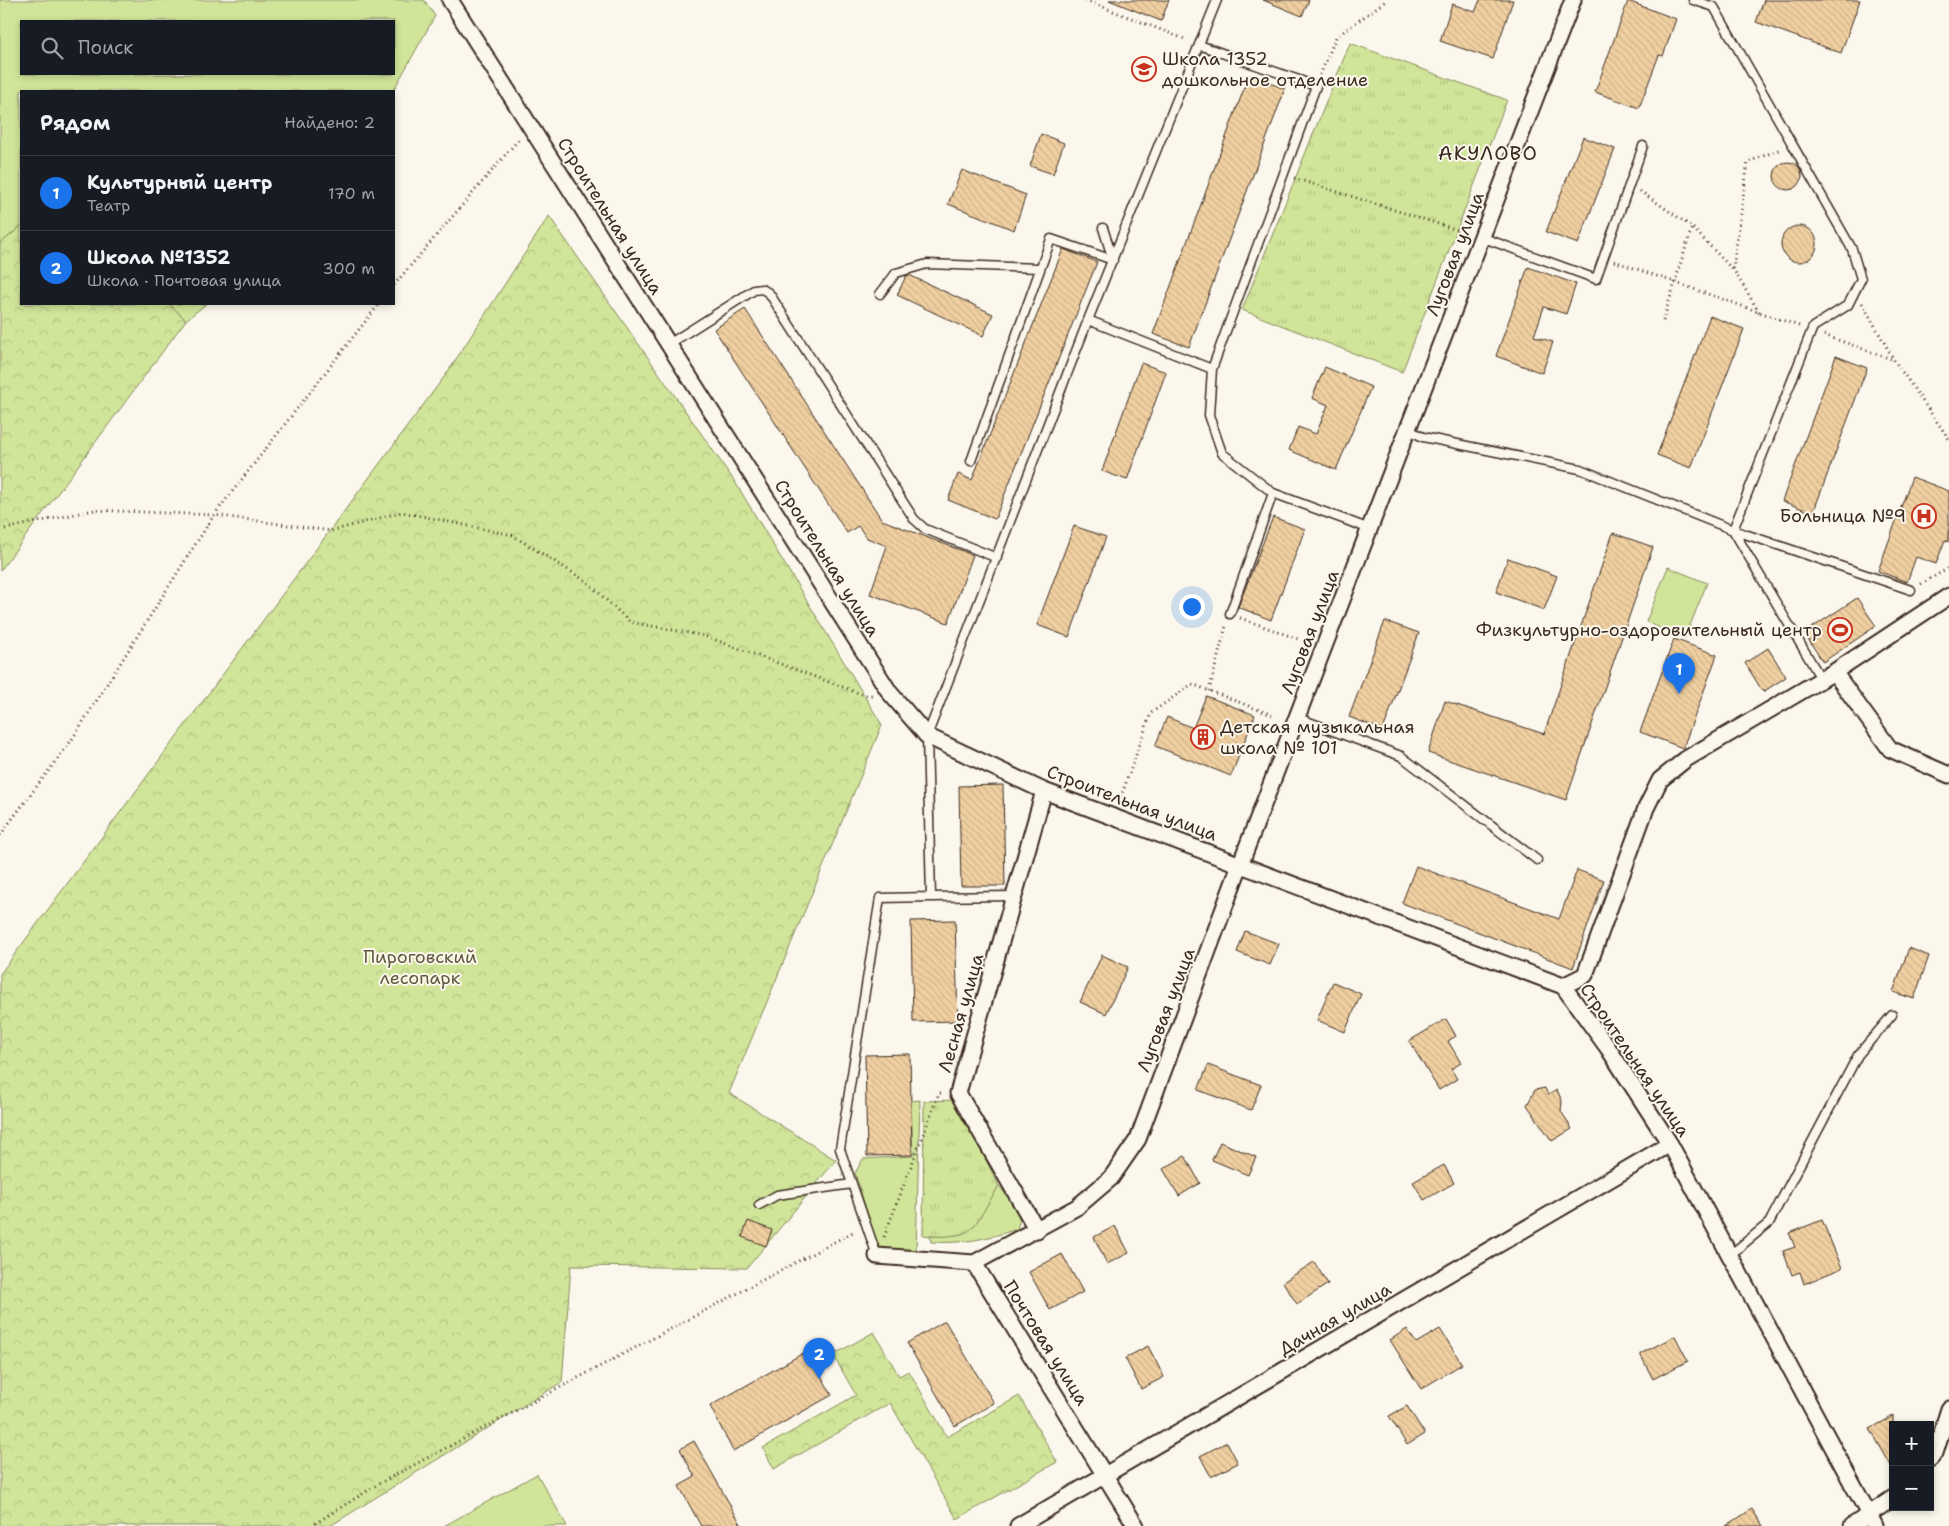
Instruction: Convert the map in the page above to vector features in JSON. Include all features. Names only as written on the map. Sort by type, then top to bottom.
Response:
[{"type":"street","name":"Строительная улица","points":[[450,0],[890,692],[927,736],[1044,791],[1563,986],[1608,1048],[1670,1144],[1872,1521]]},
{"type":"street","name":"Луговая улица","points":[[974,1263],[1077,1207],[1111,1178],[1138,1139],[1240,865],[1573,0]]},
{"type":"street","points":[[1563,986],[1585,975],[1646,808],[1660,780],[1686,759],[1834,672],[1949,596]]},
{"type":"street","points":[[1834,672],[1890,749],[1949,775]]},
{"type":"street","name":"Лесная улица","points":[[1037,1230],[958,1093],[1044,791]]},
{"type":"street","name":"Дачная улица","points":[[1018,1526],[1670,1144]]},
{"type":"street","points":[[877,1256],[974,1263]]},
{"type":"street","name":"Почтовая улица","points":[[974,1263],[1136,1526]]},
{"type":"street","points":[[1934,1454],[1949,1408]]},
{"type":"street","points":[[1852,1526],[1872,1521],[1889,1502]]},
{"type":"lane","points":[[930,898],[927,736],[1088,320],[1217,0]]},
{"type":"lane","points":[[1693,0],[1714,7],[1852,249],[1861,279],[1848,305],[1813,327],[1733,530]]},
{"type":"lane","points":[[1199,45],[1316,86],[1282,174],[1212,369],[1209,415],[1222,452],[1273,493],[1370,528]]},
{"type":"lane","points":[[1481,237],[1596,279],[1643,146]]},
{"type":"lane","points":[[1103,228],[1112,260]]},
{"type":"lane","points":[[971,461],[1051,239],[1112,260]]},
{"type":"lane","points":[[880,294],[896,273],[927,264],[1040,268]]},
{"type":"lane","points":[[668,344],[754,290],[762,289],[769,293],[914,519],[924,528],[997,558]]},
{"type":"lane","points":[[1088,320],[1212,369]]},
{"type":"lane","points":[[1407,429],[1423,437],[1580,469],[1733,530],[1911,590]]},
{"type":"lane","points":[[1230,614],[1273,493]]},
{"type":"lane","points":[[1733,530],[1817,672]]},
{"type":"lane","points":[[1298,718],[1401,756],[1537,860]]},
{"type":"lane","points":[[877,1256],[840,1150],[880,898],[1014,896]]},
{"type":"lane","points":[[1730,1255],[1769,1223],[1858,1054],[1892,1015]]},
{"type":"lane","points":[[759,1205],[777,1195],[852,1184]]},
{"type":"path","points":[[1085,0],[1199,45]]},
{"type":"path","points":[[1316,86],[1336,37],[1387,0]]},
{"type":"path","points":[[395,283],[530,127]]},
{"type":"path","points":[[1732,269],[1748,162],[1792,144]]},
{"type":"path","points":[[1282,174],[1481,237]]},
{"type":"path","points":[[1630,184],[1692,227],[1732,269],[1760,312]]},
{"type":"path","points":[[1663,321],[1692,227]]},
{"type":"path","points":[[1604,257],[1894,360]]},
{"type":"path","points":[[1855,290],[1894,360],[1949,440]]},
{"type":"path","points":[[0,835],[71,741],[214,515],[378,305]]},
{"type":"path","points":[[0,530],[94,510],[214,515],[330,531],[402,512],[512,535],[586,581],[630,622],[706,636],[864,695],[890,692]]},
{"type":"path","points":[[1911,590],[1949,568]]},
{"type":"path","points":[[1209,691],[1230,614],[1301,640]]},
{"type":"path","points":[[1114,817],[1151,713],[1192,684],[1272,715]]},
{"type":"path","points":[[877,1256],[939,1093],[958,1093]]},
{"type":"path","points":[[311,1526],[380,1483],[866,1225]]},
{"type":"green space","points":[[0,0],[424,0],[435,16],[394,90],[20,90],[20,227],[0,244]]},
{"type":"green space","points":[[1350,43],[1507,100],[1402,372],[1242,310]]},
{"type":"green space","name":"Пироговский лесопарк","points":[[549,216],[735,482],[882,725],[729,1093],[836,1160],[747,1268],[571,1266],[562,1382],[330,1526],[0,1526],[0,974],[447,373]]},
{"type":"green space","points":[[20,227],[20,305],[170,305],[186,320],[0,571],[0,244]]},
{"type":"green space","points":[[170,305],[205,305],[186,320]]},
{"type":"green space","points":[[1668,567],[1707,583],[1685,638],[1646,622]]},
{"type":"green space","points":[[920,1100],[916,1254],[879,1252],[855,1173],[863,1159],[913,1156],[911,1101]]},
{"type":"green space","points":[[956,1100],[999,1186],[969,1231],[950,1236],[923,1235],[924,1101]]},
{"type":"green space","points":[[999,1186],[1014,1204],[1020,1220],[1017,1229],[974,1240],[931,1242],[930,1236],[953,1235],[966,1232],[977,1221]]},
{"type":"green space","points":[[874,1332],[899,1376],[909,1371],[947,1437],[1019,1396],[1057,1462],[957,1519],[890,1403],[774,1469],[763,1448],[856,1395],[833,1355]]},
{"type":"green space","points":[[537,1474],[567,1526],[444,1526]]},
{"type":"building","points":[[1109,0],[1169,0],[1161,21]]},
{"type":"building","points":[[1263,0],[1309,0],[1302,16]]},
{"type":"building","points":[[1480,0],[1513,0],[1493,59],[1440,41],[1452,4],[1475,12]]},
{"type":"building","points":[[1764,0],[1860,0],[1841,53],[1756,22]]},
{"type":"building","points":[[1628,1],[1676,19],[1663,56],[1659,55],[1639,108],[1595,92]]},
{"type":"building","points":[[1249,75],[1285,89],[1189,347],[1153,334]]},
{"type":"building","points":[[1041,134],[1064,143],[1053,174],[1030,166]]},
{"type":"building","points":[[1583,137],[1615,149],[1578,244],[1546,232]]},
{"type":"building","points":[[1788,162],[1798,166],[1802,176],[1798,186],[1788,190],[1778,186],[1774,176],[1778,166]]},
{"type":"building","points":[[962,170],[1026,195],[1014,230],[948,204]]},
{"type":"building","points":[[1799,226],[1812,231],[1817,244],[1812,257],[1799,262],[1786,257],[1781,244],[1786,231]]},
{"type":"building","points":[[1063,249],[1097,262],[995,519],[948,500],[958,474],[972,480]]},
{"type":"building","points":[[1528,267],[1576,284],[1566,314],[1544,307],[1534,336],[1553,342],[1542,373],[1496,356]]},
{"type":"building","points":[[909,275],[993,314],[983,336],[897,295],[906,276]]},
{"type":"building","points":[[745,309],[882,520],[973,555],[948,623],[870,594],[887,546],[867,538],[858,526],[847,533],[714,329]]},
{"type":"building","points":[[1710,316],[1744,329],[1691,468],[1657,455]]},
{"type":"building","points":[[1836,356],[1867,368],[1813,513],[1782,501]]},
{"type":"building","points":[[1141,363],[1166,372],[1127,480],[1102,471]]},
{"type":"building","points":[[1325,367],[1371,387],[1336,470],[1289,450],[1298,427],[1316,434],[1328,405],[1312,398]]},
{"type":"building","name":"Больница №9","points":[[1912,477],[1949,491],[1949,542],[1945,540],[1936,564],[1916,557],[1907,582],[1878,571]]},
{"type":"building","points":[[1273,517],[1305,529],[1271,620],[1238,607]]},
{"type":"building","points":[[1074,526],[1106,537],[1069,637],[1037,625]]},
{"type":"building","points":[[1613,533],[1653,547],[1566,800],[1428,753],[1445,701],[1544,734]]},
{"type":"building","points":[[1508,558],[1557,576],[1544,610],[1496,592]]},
{"type":"building","name":"Физкультурно-оздоровительный центр","points":[[1857,598],[1876,626],[1823,662],[1804,633]]},
{"type":"building","points":[[1385,621],[1419,633],[1383,730],[1349,717]]},
{"type":"building","points":[[1674,639],[1717,655],[1683,748],[1640,732]]},
{"type":"building","points":[[1768,648],[1786,677],[1763,692],[1745,663]]},
{"type":"building","name":"Детская музыкальная школа № 101","points":[[1206,696],[1255,715],[1231,776],[1155,746],[1167,717],[1193,728]]},
{"type":"building","points":[[1003,785],[1005,886],[961,886],[959,786]]},
{"type":"building","points":[[1416,866],[1559,919],[1577,870],[1604,880],[1573,968],[1402,903]]},
{"type":"building","points":[[955,920],[958,1021],[913,1022],[911,921]]},
{"type":"building","points":[[1245,931],[1279,944],[1270,965],[1237,952]]},
{"type":"building","points":[[1909,948],[1929,956],[1914,999],[1893,992]]},
{"type":"building","points":[[1102,955],[1128,967],[1106,1014],[1080,1002]]},
{"type":"building","points":[[1333,982],[1361,994],[1345,1032],[1317,1020]]},
{"type":"building","points":[[1446,1019],[1456,1036],[1448,1041],[1461,1063],[1451,1069],[1457,1079],[1439,1090],[1409,1041]]},
{"type":"building","points":[[910,1054],[912,1155],[867,1156],[865,1055]]},
{"type":"building","points":[[1208,1065],[1261,1085],[1251,1110],[1198,1090]]},
{"type":"building","points":[[1545,1088],[1548,1095],[1557,1090],[1562,1101],[1561,1111],[1572,1129],[1552,1141],[1527,1105],[1535,1090]]},
{"type":"building","points":[[1220,1142],[1256,1157],[1248,1175],[1212,1160]]},
{"type":"building","points":[[1185,1156],[1200,1183],[1179,1196],[1163,1169]]},
{"type":"building","points":[[1444,1165],[1454,1183],[1424,1200],[1413,1182]]},
{"type":"building","points":[[1822,1220],[1842,1268],[1804,1284],[1800,1272],[1792,1275],[1783,1251],[1795,1247],[1789,1233]]},
{"type":"building","points":[[748,1221],[772,1230],[766,1246],[742,1237]]},
{"type":"building","points":[[1115,1226],[1129,1253],[1107,1264],[1094,1237]]},
{"type":"building","points":[[1062,1254],[1083,1292],[1050,1310],[1029,1272]]},
{"type":"building","points":[[1314,1262],[1328,1284],[1297,1304],[1283,1282]]},
{"type":"building","points":[[945,1321],[994,1403],[955,1426],[907,1343]]},
{"type":"building","points":[[1407,1329],[1416,1343],[1440,1329],[1462,1364],[1421,1389],[1390,1340]]},
{"type":"building","points":[[1675,1336],[1688,1361],[1653,1379],[1640,1354]]},
{"type":"building","points":[[1148,1346],[1164,1377],[1141,1389],[1125,1358]]},
{"type":"building","points":[[807,1351],[832,1395],[733,1451],[710,1406]]},
{"type":"building","points":[[1407,1406],[1425,1434],[1407,1445],[1389,1416]]},
{"type":"building","points":[[1893,1416],[1893,1421],[1889,1421],[1889,1462],[1870,1429]]},
{"type":"building","points":[[694,1441],[742,1526],[701,1526],[679,1486],[695,1477],[680,1449]]},
{"type":"building","points":[[1227,1442],[1238,1463],[1211,1477],[1200,1456]]},
{"type":"building","points":[[1752,1509],[1763,1526],[1726,1526]]},
{"type":"place","name":"Школа 1352 дошкольное отделение","points":[[1144,69]]},
{"type":"place","name":"Больница №9","points":[[1924,516]]},
{"type":"place","name":"Физкультурно-оздоровительный центр","points":[[1840,630]]},
{"type":"place","name":"Культурный центр","points":[[1679,694]]},
{"type":"place","name":"Детская музыкальная школа № 101","points":[[1203,737]]},
{"type":"place","name":"Школа №1352","points":[[819,1379]]},
{"type":"district","name":"АКУЛОВО","points":[[1488,153]]}]
